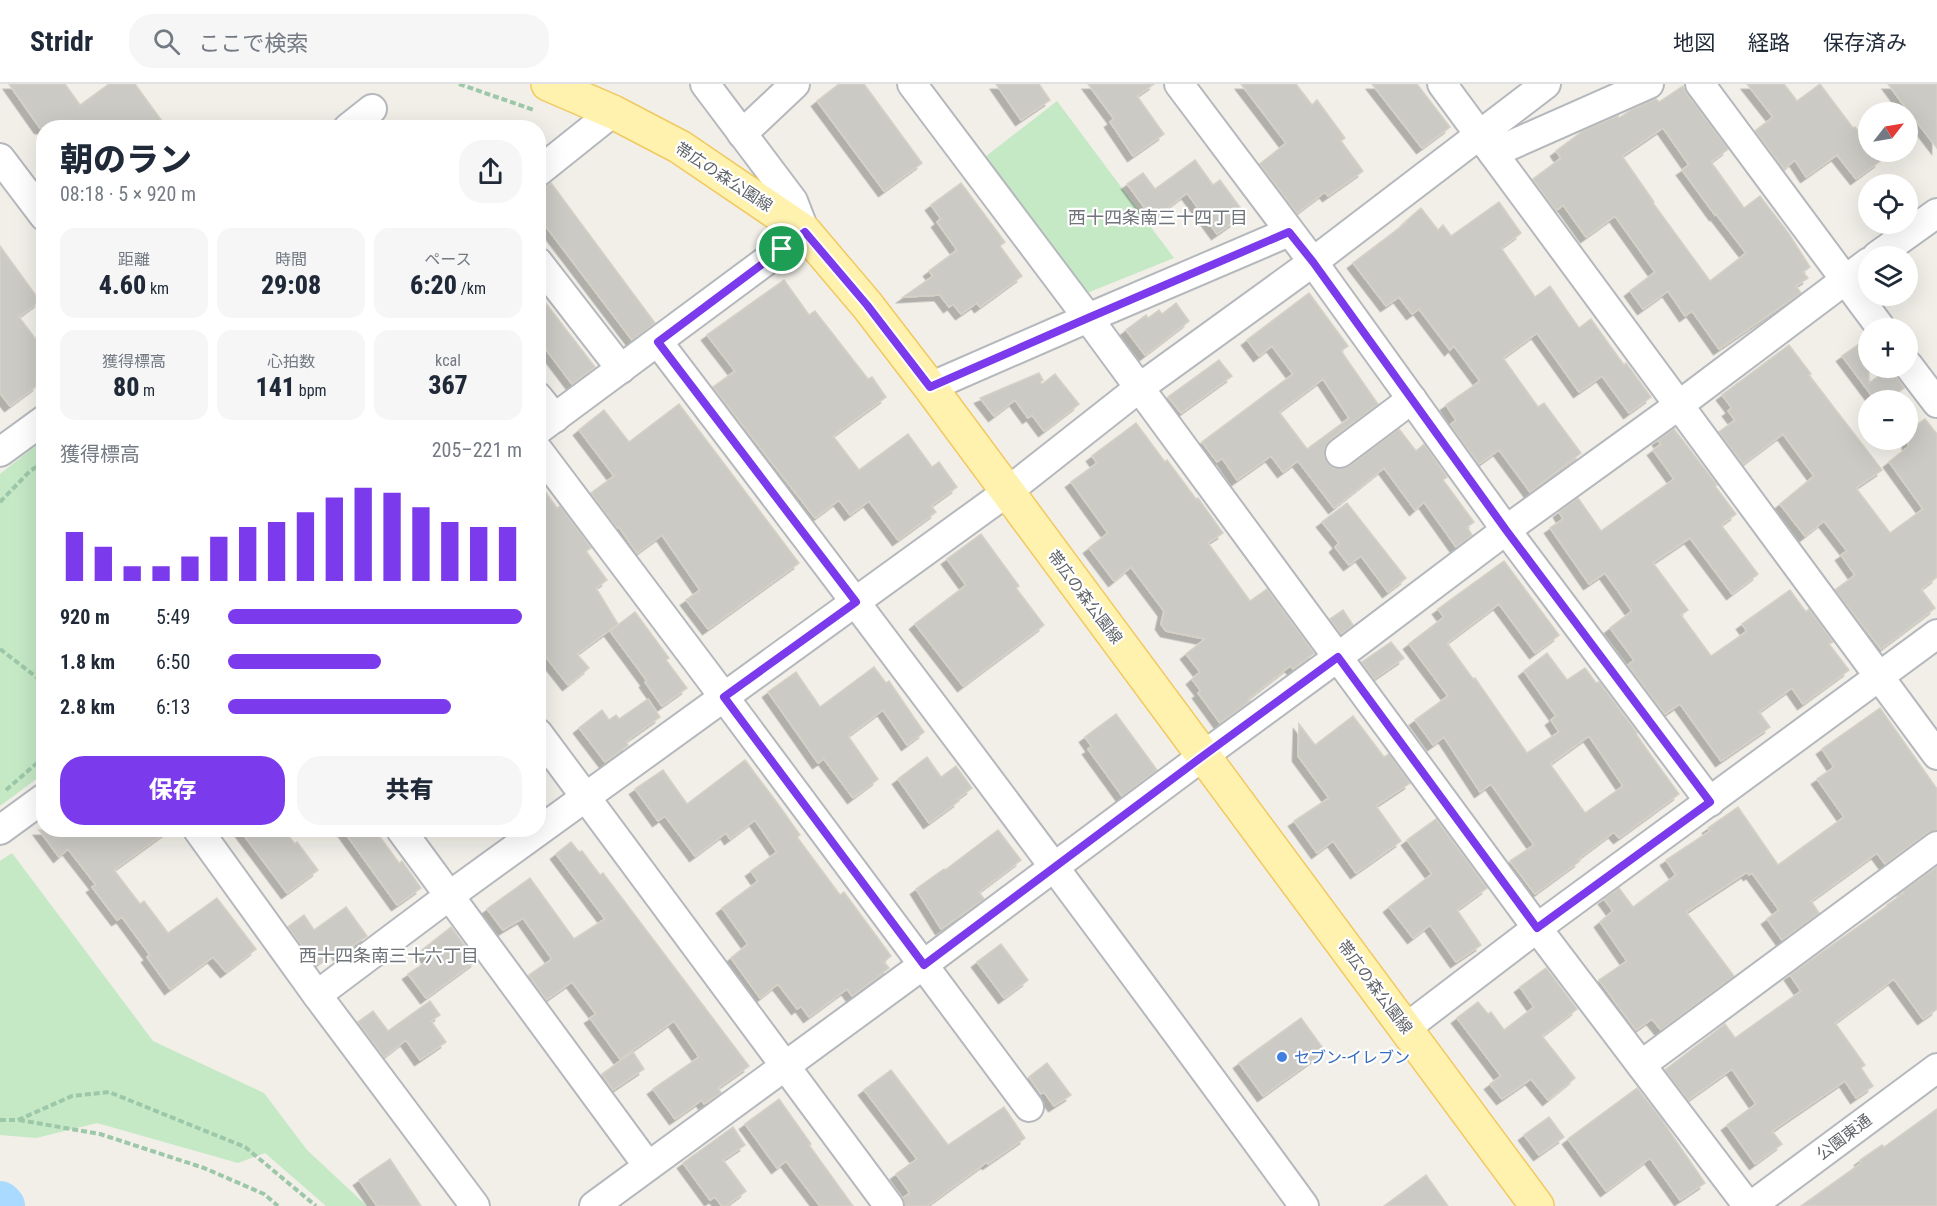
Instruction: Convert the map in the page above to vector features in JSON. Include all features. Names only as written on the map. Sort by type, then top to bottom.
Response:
[{"type":"main road","name":"帯広の森公園線","points":[[543,98],[613,112],[680,147],[805,232],[860,297],[930,387],[1537,1206]]},
{"type":"street","points":[[546,414],[621,369],[805,232],[793,201],[705,84]]},
{"type":"street","points":[[742,134],[795,84]]},
{"type":"street","points":[[912,84],[1088,318],[1537,928],[1750,1206]]},
{"type":"street","points":[[1179,84],[1313,262],[1506,530],[1710,802]]},
{"type":"street","points":[[1442,84],[1937,755]]},
{"type":"street","points":[[546,825],[1007,492],[1139,388],[1313,262],[1486,143],[1546,84]]},
{"type":"street","points":[[1486,143],[1649,84]]},
{"type":"street","points":[[1700,84],[1873,318]]},
{"type":"street","points":[[358,120],[372,109]]},
{"type":"street","points":[[546,166],[613,112]]},
{"type":"street","points":[[0,158],[36,205]]},
{"type":"street","points":[[1891,246],[1937,213]]},
{"type":"street","points":[[930,387],[1289,232]]},
{"type":"street","points":[[594,1206],[924,965],[1858,270]]},
{"type":"street","points":[[546,272],[621,369]]},
{"type":"street","points":[[658,342],[856,602],[1175,1029],[1304,1206]]},
{"type":"street","points":[[1918,378],[1937,403]]},
{"type":"street","points":[[1340,453],[1412,399]]},
{"type":"street","points":[[0,452],[36,426]]},
{"type":"street","points":[[546,461],[1029,1107]]},
{"type":"street","points":[[1406,1028],[1537,928],[1937,634]]},
{"type":"street","points":[[546,745],[889,1206]]},
{"type":"street","points":[[0,830],[36,804]]},
{"type":"street","points":[[203,837],[317,995],[475,1206]]},
{"type":"street","points":[[405,837],[648,1166]]},
{"type":"street","points":[[317,995],[529,837]]},
{"type":"street","points":[[1641,1065],[1937,846]]},
{"type":"street","name":"公園東通","points":[[1750,1206],[1937,1068]]},
{"type":"path","points":[[459,84],[543,98]]},
{"type":"path","points":[[0,502],[36,467]]},
{"type":"path","points":[[0,649],[36,677]]},
{"type":"path","points":[[0,795],[36,764]]},
{"type":"path","points":[[18,1120],[72,1096],[109,1092],[245,1147],[316,1206]]},
{"type":"path","points":[[0,1120],[18,1120],[100,1134],[204,1168],[264,1194],[278,1206]]},
{"type":"green space","points":[[1057,101],[1174,258],[1087,293],[985,157]]},
{"type":"green space","points":[[36,446],[36,779],[0,806],[0,474]]},
{"type":"green space","points":[[12,853],[153,1041],[264,1093],[307,1150],[367,1206],[326,1206],[265,1153],[238,1163],[97,1123],[36,1138],[0,1135],[0,861]]},
{"type":"building","points":[[9,84],[65,84],[80,105],[109,84],[135,84],[161,120],[36,120],[36,122]]},
{"type":"building","points":[[839,84],[864,84],[922,163],[884,191],[817,101]]},
{"type":"building","points":[[996,84],[1039,84],[1050,100],[1021,120]]},
{"type":"building","points":[[1088,84],[1154,84],[1137,96],[1164,134],[1133,156],[1110,122],[1114,119]]},
{"type":"building","points":[[1241,84],[1296,84],[1312,105],[1317,100],[1345,138],[1341,141],[1363,171],[1328,196],[1325,192],[1297,213],[1260,164],[1286,143]]},
{"type":"building","points":[[1372,84],[1417,84],[1450,127],[1422,148]]},
{"type":"building","points":[[1747,84],[1784,84],[1797,101],[1820,84],[1853,128],[1855,127],[1858,131],[1858,162],[1879,162],[1863,174],[1858,174],[1856,179],[1837,155],[1806,177],[1795,160],[1784,169],[1755,131],[1773,117]]},
{"type":"building","points":[[1888,84],[1937,84],[1937,148],[1918,123],[1918,102],[1902,102]]},
{"type":"building","points":[[1683,86],[1728,149],[1711,162],[1744,208],[1760,196],[1789,234],[1810,267],[1803,272],[1808,278],[1796,286],[1801,293],[1719,349],[1692,311],[1685,316],[1668,291],[1643,309],[1630,291],[1655,272],[1615,216],[1586,237],[1563,205],[1556,211],[1533,179],[1561,158],[1556,151],[1583,131],[1618,116],[1619,118],[1656,99],[1659,102]],"holes":[[[1663,128],[1689,165],[1682,170],[1746,253],[1710,281],[1622,156]]]},
{"type":"building","points":[[1195,160],[1213,185],[1220,180],[1245,214],[1217,234],[1187,193],[1153,219],[1127,184],[1143,173],[1155,189]]},
{"type":"building","points":[[551,183],[655,323],[632,340],[546,227],[546,186]]},
{"type":"building","points":[[961,183],[1005,242],[1000,246],[1022,276],[980,307],[977,303],[961,314],[953,304],[949,307],[940,295],[903,297],[933,276],[929,271],[957,250],[937,222],[941,219],[931,205]]},
{"type":"building","points":[[1499,202],[1521,233],[1501,248],[1535,297],[1550,286],[1579,328],[1591,319],[1624,365],[1626,363],[1651,397],[1629,413],[1602,376],[1579,392],[1537,333],[1503,358],[1538,407],[1544,403],[1581,453],[1530,492],[1499,450],[1479,464],[1450,425],[1456,420],[1446,405],[1480,381],[1454,346],[1450,350],[1419,309],[1412,314],[1399,297],[1386,306],[1353,263],[1407,222],[1421,208],[1438,230],[1443,225],[1451,236]]},
{"type":"building","points":[[0,246],[36,296],[36,304],[19,317],[36,339],[36,386],[10,406],[0,393]]},
{"type":"building","points":[[784,280],[809,315],[815,311],[868,379],[872,377],[886,397],[833,436],[859,470],[908,434],[932,467],[939,462],[957,487],[931,506],[936,512],[898,540],[869,501],[850,515],[839,500],[815,518],[713,387],[735,371],[707,335]]},
{"type":"building","points":[[1309,293],[1348,346],[1341,351],[1378,404],[1330,440],[1325,447],[1324,456],[1327,462],[1334,468],[1341,469],[1349,466],[1399,429],[1416,451],[1424,444],[1447,477],[1443,480],[1474,522],[1467,527],[1472,535],[1456,547],[1424,502],[1415,510],[1384,468],[1334,508],[1298,461],[1283,472],[1271,456],[1237,480],[1222,458],[1217,462],[1202,442],[1293,374],[1272,346],[1259,356],[1247,340]],"holes":[[[1323,379],[1349,418],[1307,449],[1279,412]]]},
{"type":"building","points":[[546,303],[595,367],[572,384],[546,350]]},
{"type":"building","points":[[1176,303],[1189,321],[1145,355],[1126,330],[1146,315],[1148,318],[1159,310],[1162,314]]},
{"type":"building","points":[[1789,345],[1858,439],[1858,450],[1867,450],[1882,470],[1856,488],[1890,533],[1923,509],[1889,462],[1904,450],[1918,450],[1918,424],[1925,419],[1937,434],[1937,577],[1921,589],[1935,608],[1881,649],[1835,590],[1855,575],[1841,555],[1847,551],[1824,521],[1805,536],[1780,504],[1814,476],[1783,434],[1743,464],[1719,432],[1735,420],[1728,411],[1732,408],[1722,395]]},
{"type":"building","points":[[1858,345],[1858,377],[1842,356]]},
{"type":"building","points":[[1219,360],[1232,376],[1181,413],[1168,397]]},
{"type":"building","points":[[1039,373],[1043,380],[1040,382],[1042,384],[1055,374],[1079,404],[1044,431],[1032,415],[1028,418],[1015,400],[994,416],[980,398]]},
{"type":"building","points":[[1858,378],[1869,378],[1869,383],[1876,378],[1897,378],[1904,388],[1901,390],[1868,390]]},
{"type":"building","points":[[679,404],[799,563],[708,629],[686,600],[700,590],[662,535],[637,553],[591,493],[614,476],[579,430],[604,410],[629,442]]},
{"type":"building","points":[[1136,423],[1165,462],[1167,460],[1196,499],[1198,498],[1223,533],[1208,543],[1250,601],[1267,589],[1314,653],[1293,669],[1290,666],[1248,699],[1250,701],[1220,723],[1198,693],[1201,691],[1192,679],[1200,672],[1186,654],[1205,639],[1166,631],[1161,624],[1164,611],[1131,567],[1114,581],[1089,548],[1108,533],[1071,482],[1097,463],[1092,456]]},
{"type":"building","points":[[1674,429],[1736,514],[1721,525],[1758,574],[1732,594],[1690,538],[1653,563],[1688,610],[1681,615],[1711,656],[1747,631],[1742,624],[1790,590],[1806,612],[1809,609],[1833,642],[1829,644],[1849,670],[1803,704],[1792,688],[1759,712],[1770,727],[1721,761],[1680,704],[1665,714],[1628,665],[1634,660],[1610,628],[1632,611],[1605,573],[1589,584],[1550,528],[1563,519],[1559,512],[1578,498],[1601,531],[1674,479],[1653,450],[1661,444],[1658,440]]},
{"type":"building","points":[[546,493],[557,508],[560,506],[591,548],[586,551],[607,580],[596,588],[618,624],[577,654],[589,668],[568,685],[546,657]]},
{"type":"building","points":[[1347,503],[1406,578],[1388,592],[1361,556],[1349,565],[1335,547],[1339,543],[1322,522]]},
{"type":"building","points":[[981,534],[1019,586],[1016,588],[1044,625],[963,686],[915,624],[966,585],[947,559]]},
{"type":"building","points":[[1504,561],[1559,635],[1535,653],[1499,604],[1447,643],[1473,679],[1475,678],[1527,753],[1559,732],[1551,720],[1556,716],[1524,671],[1547,653],[1567,680],[1585,668],[1596,683],[1599,682],[1679,794],[1619,838],[1614,832],[1578,859],[1580,861],[1535,894],[1510,861],[1534,845],[1491,784],[1480,792],[1444,737],[1433,745],[1415,720],[1448,696],[1409,644],[1444,617],[1438,609]],"holes":[[[1589,736],[1623,786],[1585,813],[1550,764]]]},
{"type":"building","points":[[1343,610],[1353,625],[1341,634],[1330,619]]},
{"type":"building","points":[[635,612],[669,658],[666,660],[687,688],[662,706],[645,682],[647,681],[610,631]]},
{"type":"building","points":[[1391,642],[1404,658],[1374,679],[1362,662]]},
{"type":"building","points":[[874,667],[886,683],[889,681],[924,732],[907,745],[883,710],[848,736],[878,779],[853,798],[824,759],[818,763],[768,692],[796,672],[820,707]]},
{"type":"building","points":[[648,699],[660,717],[632,737],[626,742],[628,745],[605,762],[579,728],[602,710],[609,720],[616,715],[619,719]]},
{"type":"building","points":[[1880,708],[1937,789],[1937,830],[1927,833],[1885,864],[1877,853],[1811,901],[1819,913],[1782,940],[1767,919],[1779,910],[1752,873],[1749,875],[1747,872],[1686,912],[1734,976],[1661,1030],[1652,1019],[1636,1030],[1599,980],[1627,961],[1600,922],[1613,911],[1604,899],[1619,888],[1633,907],[1676,875],[1666,860],[1710,831],[1708,828],[1738,807],[1778,865],[1844,817],[1817,779],[1834,767],[1822,749]]},
{"type":"building","points":[[1116,714],[1157,770],[1122,796],[1088,749],[1092,747],[1085,737]]},
{"type":"building","points":[[1353,716],[1384,757],[1389,754],[1410,783],[1376,806],[1401,841],[1356,873],[1333,841],[1317,853],[1294,821],[1329,798],[1298,756],[1299,724],[1315,745]]},
{"type":"building","points":[[927,757],[941,777],[956,766],[972,788],[957,799],[959,801],[929,823],[898,779]]},
{"type":"building","points":[[745,760],[800,835],[797,837],[840,895],[844,892],[891,956],[884,962],[889,968],[852,996],[847,989],[809,1017],[801,1006],[797,1009],[778,984],[760,998],[731,958],[748,944],[722,908],[758,881],[751,871],[777,852],[755,820],[730,839],[726,833],[695,856],[665,816],[658,821],[635,789],[663,770],[687,804]]},
{"type":"building","points":[[1436,819],[1487,888],[1457,910],[1481,945],[1456,962],[1430,925],[1413,938],[1389,907],[1432,874],[1407,840]]},
{"type":"building","points":[[998,830],[1021,860],[979,892],[984,899],[941,929],[916,889]]},
{"type":"building","points":[[44,837],[159,837],[114,870],[140,904],[144,901],[168,933],[217,898],[256,949],[226,972],[213,957],[170,989],[147,957],[150,955],[122,917],[117,920],[92,887],[96,885],[68,849],[59,857]]},
{"type":"building","points":[[245,837],[290,837],[295,844],[297,842],[318,870],[287,893]]},
{"type":"building","points":[[348,837],[380,837],[399,863],[402,861],[421,888],[397,905]]},
{"type":"building","points":[[571,842],[579,852],[582,851],[600,875],[603,873],[749,1066],[718,1088],[721,1093],[704,1104],[702,1100],[675,1119],[653,1089],[699,1057],[674,1021],[620,1059],[590,1018],[596,1014],[572,982],[546,1000],[529,975],[552,959],[523,918],[503,930],[487,909],[530,878],[574,939],[605,919],[556,854]]},
{"type":"building","points":[[1937,867],[1937,1009],[1923,1019],[1894,979],[1835,1023],[1865,1065],[1861,1068],[1873,1086],[1856,1098],[1845,1081],[1772,1131],[1782,1144],[1755,1164],[1727,1125],[1756,1104],[1732,1069],[1688,1100],[1665,1070],[1725,1024],[1735,1038],[1801,991],[1790,975],[1887,906],[1904,893],[1903,891]]},
{"type":"building","points":[[346,907],[367,936],[339,955],[336,950],[316,965],[288,927],[304,915],[314,930]]},
{"type":"building","points":[[451,927],[476,961],[426,998],[408,974],[429,960],[422,950]]},
{"type":"building","points":[[1001,944],[1028,980],[1004,998],[977,962]]},
{"type":"building","points":[[1546,968],[1577,1009],[1542,1036],[1575,1078],[1548,1100],[1531,1079],[1502,1099],[1490,1084],[1501,1076],[1457,1018],[1478,1002],[1488,1014],[1491,1012],[1504,1030],[1534,1007],[1520,987]]},
{"type":"building","points":[[430,1001],[440,1015],[431,1021],[446,1042],[420,1060],[406,1040],[384,1057],[358,1022],[373,1011],[388,1031]]},
{"type":"building","name":"セブン-イレブン","points":[[1301,1018],[1325,1051],[1263,1096],[1239,1063]]},
{"type":"building","points":[[633,1052],[644,1069],[613,1090],[602,1074]]},
{"type":"building","points":[[1047,1063],[1071,1095],[1054,1106],[1044,1092],[1041,1094],[1029,1077]]},
{"type":"building","points":[[891,1070],[948,1145],[1004,1107],[1025,1138],[988,1164],[987,1162],[927,1206],[905,1206],[903,1198],[910,1193],[896,1174],[917,1159],[864,1090]]},
{"type":"building","points":[[1637,1088],[1705,1183],[1680,1200],[1650,1158],[1606,1191],[1568,1139]]},
{"type":"building","points":[[779,1099],[853,1206],[820,1206],[786,1161],[777,1168],[745,1124]]},
{"type":"building","points":[[1937,1109],[1937,1206],[1801,1206],[1861,1163],[1860,1160],[1882,1145],[1884,1147]]},
{"type":"building","points":[[1549,1117],[1564,1137],[1539,1155],[1524,1135]]},
{"type":"building","points":[[733,1127],[745,1145],[723,1160],[746,1191],[726,1206],[722,1206],[715,1197],[710,1200],[683,1163]]},
{"type":"building","points":[[390,1159],[421,1206],[377,1206],[359,1180]]},
{"type":"building","points":[[1426,1175],[1448,1206],[1384,1206]]},
{"type":"waterway","points":[[0,1203],[3,1206]]},
{"type":"place","name":"セブン-イレブン","points":[[1282,1057]]},
{"type":"district","name":"西十四条南三十四丁目","points":[[1158,217]]},
{"type":"district","name":"西十四条南三十六丁目","points":[[389,955]]},
{"type":"route","points":[[805,232],[834,264],[930,387],[1289,232],[1506,530],[1710,802],[1537,928],[1338,657],[924,965],[724,697],[856,602],[658,342],[782,249],[805,232]]}]
